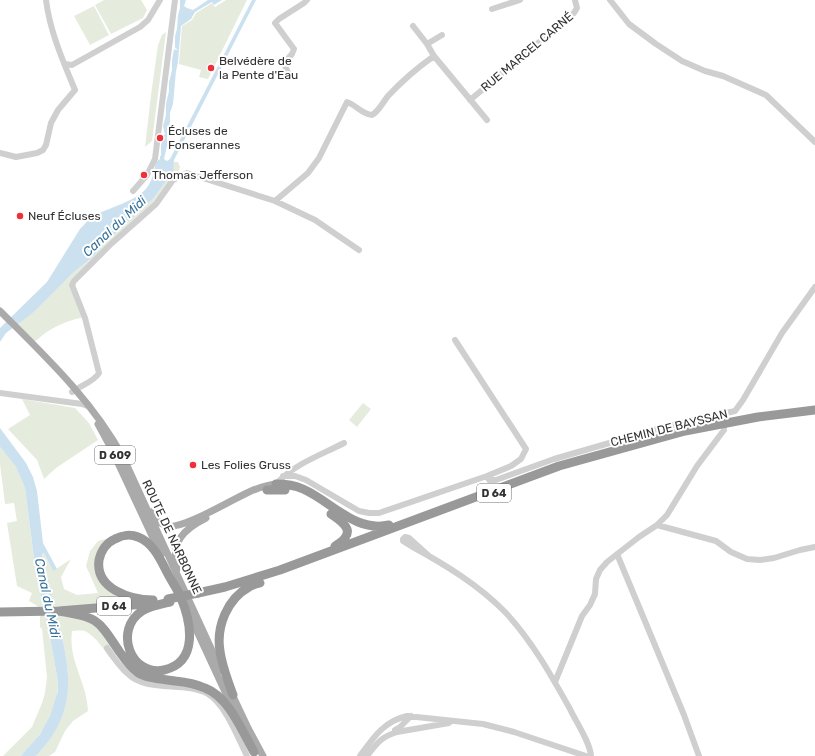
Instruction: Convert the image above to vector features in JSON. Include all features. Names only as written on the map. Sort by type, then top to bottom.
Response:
[{"type":"highway","name":"D 64","points":[[199,595],[280,570],[559,466],[661,437],[724,423],[815,410]]},
{"type":"highway","name":"D 64","points":[[0,611],[58,610],[169,600],[235,588],[303,566],[376,536],[591,457]]},
{"type":"highway","points":[[267,490],[289,484],[302,488],[349,518],[362,524],[385,526],[444,508]]},
{"type":"highway","points":[[278,486],[308,497],[344,522],[348,528],[348,533],[337,545],[280,570]]},
{"type":"highway","points":[[153,600],[141,600],[118,593],[104,580],[100,571],[100,555],[104,547],[112,540],[120,536],[129,536],[138,537],[146,542],[159,557],[181,598],[189,624],[190,645],[181,661],[164,670],[154,670],[144,667],[136,662],[129,652],[127,638],[130,625],[141,612],[169,600]]},
{"type":"highway","points":[[233,695],[220,650],[219,635],[222,620],[227,610],[235,599],[249,587],[303,566]]},
{"type":"highway","name":"D 64","points":[[58,610],[153,600],[169,600]]},
{"type":"highway","points":[[58,610],[81,615],[98,622],[105,629],[129,664],[140,674],[200,686],[216,693],[226,704],[253,755]]},
{"type":"main road","name":"ROUTE DE NARBONNE","points":[[1,315],[92,408],[112,437],[248,728],[263,756]]},
{"type":"main road","name":"ROUTE DE NARBONNE","points":[[74,391],[82,404],[93,417],[111,448],[253,755]]},
{"type":"main road","points":[[131,476],[154,517],[167,526],[178,526],[189,522],[266,485],[278,486]]},
{"type":"main road","points":[[181,585],[174,552],[184,533],[200,522],[253,495],[267,490]]},
{"type":"street","points":[[0,153],[16,158],[43,150],[46,145],[51,123],[58,110],[75,90],[60,54],[48,16],[46,0]]},
{"type":"street","points":[[65,64],[72,65],[140,27],[148,20],[160,0]]},
{"type":"street","points":[[133,191],[147,176],[154,159],[175,0]]},
{"type":"street","points":[[288,73],[284,63],[292,54],[294,49],[275,23],[307,0]]},
{"type":"street","points":[[492,9],[520,0]]},
{"type":"street","name":"RUE MARCEL CARNÉ","points":[[470,100],[574,13],[577,8],[575,0]]},
{"type":"street","points":[[610,0],[629,24],[682,61],[705,71],[723,76],[766,95],[815,142]]},
{"type":"street","points":[[413,26],[428,44],[434,56],[486,120]]},
{"type":"street","points":[[428,44],[442,35]]},
{"type":"street","points":[[275,201],[308,173],[315,163],[347,102],[352,103],[368,115],[372,115],[400,84],[434,56]]},
{"type":"street","points":[[74,391],[94,379],[99,370],[91,346],[85,317],[72,284],[111,244],[156,204],[173,180],[187,173],[275,201],[315,220],[359,250]]},
{"type":"street","name":"CHEMIN DE BAYSSAN","points":[[487,476],[489,480],[496,480],[554,459],[664,427],[735,411],[782,333],[815,287]]},
{"type":"street","points":[[283,476],[295,476],[306,480],[359,511],[379,513],[487,476],[511,466],[521,459],[526,449],[455,340]]},
{"type":"street","points":[[0,392],[82,404],[92,408]]},
{"type":"street","points":[[555,682],[577,628],[595,594],[596,579],[600,570],[617,554],[639,536],[657,525],[667,515],[697,466],[724,430],[724,423]]},
{"type":"street","points":[[278,486],[283,476],[311,459],[344,443]]},
{"type":"street","points":[[657,525],[716,541],[731,552],[747,559],[774,558],[815,547]]},
{"type":"street","points":[[617,554],[684,715],[699,756]]},
{"type":"street","points":[[429,556],[469,581],[505,612],[538,654],[555,682],[589,746],[591,756]]},
{"type":"street","points":[[107,648],[128,675],[134,679],[155,685],[177,686],[207,694],[220,706],[253,755]]},
{"type":"street","points":[[367,756],[386,734],[400,727],[411,716]]},
{"type":"street","points":[[360,756],[374,737],[388,724],[401,717],[411,716],[483,724],[514,732],[586,756]]},
{"type":"street","points":[[383,737],[397,732],[457,722]]},
{"type":"shaded area","points":[[104,0],[141,0],[147,10],[143,18],[111,34],[95,5]]},
{"type":"shaded area","points":[[226,0],[247,0],[208,79],[199,77],[201,70],[179,64],[182,26],[192,20],[196,13],[212,3],[215,7]]},
{"type":"shaded area","points":[[94,6],[109,35],[90,45],[74,16]]},
{"type":"shaded area","points":[[166,32],[152,141],[145,147],[158,45],[162,35]]},
{"type":"shaded area","points":[[173,162],[178,162],[180,167],[177,177],[162,197],[74,281],[85,317],[74,319],[58,326],[31,343],[19,330],[18,323],[34,312],[74,272],[94,256],[110,238],[153,199],[173,172]]},
{"type":"shaded area","points":[[22,399],[75,408],[89,423],[98,440],[56,468],[44,479],[37,460],[8,429],[30,415]]},
{"type":"shaded area","points":[[363,403],[371,409],[357,427],[349,420]]},
{"type":"shaded area","points":[[0,447],[16,467],[25,488],[36,574],[58,682],[52,713],[35,740],[21,756],[3,756],[32,727],[45,693],[47,677],[42,629],[40,627],[39,607],[29,601],[32,593],[17,586],[7,523],[17,521],[14,503],[5,504],[0,464]]},
{"type":"shaded area","points":[[106,539],[95,568],[115,594],[117,602],[58,609],[53,604],[42,554],[44,553],[53,571],[71,559],[61,577],[64,589],[77,595],[98,593],[86,566],[90,551],[98,541]]},
{"type":"shaded area","points":[[55,612],[92,619],[117,655],[109,657],[89,633],[85,631],[72,631],[71,642],[75,662],[85,690],[88,711],[73,721],[65,731],[55,752],[49,756],[36,756],[50,739],[60,722],[66,705],[68,670],[61,632]]},
{"type":"water","name":"Canal du Midi","points":[[180,0],[186,0],[184,6],[193,10],[208,0],[222,0],[214,5],[212,2],[195,12],[191,19],[181,26],[173,104],[170,113],[167,146],[164,159],[167,161],[170,159],[252,0],[256,0],[174,160],[173,172],[153,199],[110,238],[94,256],[74,272],[34,312],[6,333],[0,342],[0,328],[47,282],[80,229],[91,218],[137,196],[143,192],[150,183],[156,162],[161,156],[161,145],[163,135],[165,135],[163,126],[166,115],[172,60],[174,49],[178,50],[175,48],[175,36]]},
{"type":"water","name":"Canal du Midi","points":[[0,428],[26,463],[33,477],[37,491],[43,543],[57,569],[53,571],[44,553],[42,554],[65,650],[68,672],[68,693],[63,714],[53,735],[36,756],[21,756],[40,734],[50,716],[58,691],[58,682],[36,574],[25,488],[16,467],[0,447]]},
{"type":"place","name":"Belvédère de la Pente d'Eau","points":[[211,68]]},
{"type":"place","name":"Écluses de Fonserannes","points":[[160,138]]},
{"type":"place","name":"Thomas Jefferson","points":[[144,175]]},
{"type":"place","name":"Neuf Écluses","points":[[20,216]]},
{"type":"place","name":"Les Folies Gruss","points":[[193,465]]}]
